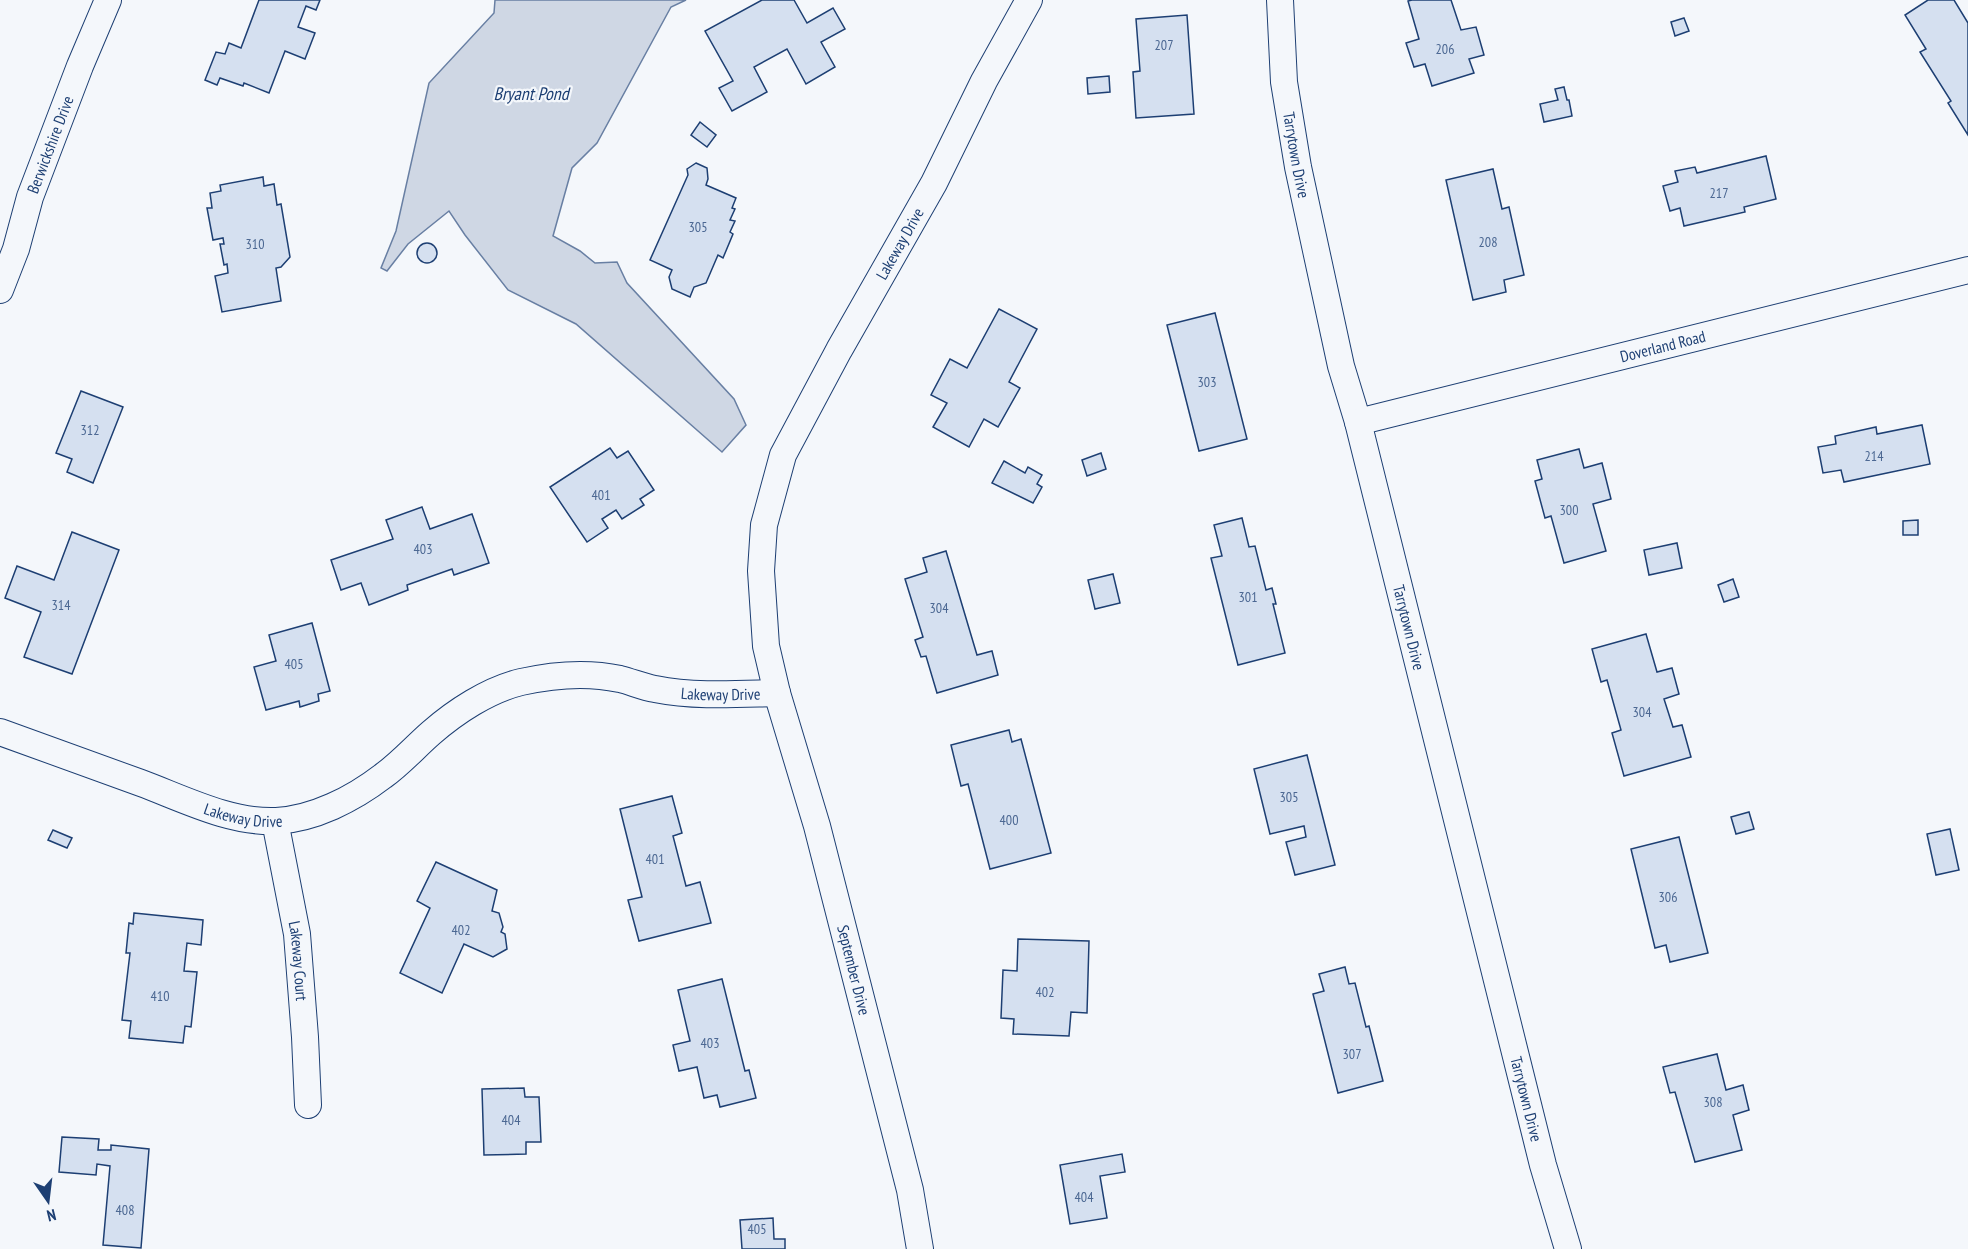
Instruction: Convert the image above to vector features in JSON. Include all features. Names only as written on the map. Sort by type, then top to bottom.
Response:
[{"type":"street","name":"Berwickshire Drive","points":[[0,290],[16,249],[30,196],[108,0]]},
{"type":"street","name":"Lakeway Drive","points":[[0,732],[245,820],[275,821],[300,818],[353,797],[385,775],[462,709],[489,694],[519,682],[567,676],[598,676],[620,679],[655,689],[705,694],[777,693],[766,646],[761,572],[765,525],[783,455],[934,183],[984,81],[1029,0]]},
{"type":"street","name":"Tarrytown Drive","points":[[1280,0],[1284,82],[1298,167],[1341,366],[1358,422],[1543,1165],[1568,1249]]},
{"type":"street","name":"Doverland Road","points":[[1358,422],[1968,270]]},
{"type":"street","name":"September Drive","points":[[777,693],[820,837],[910,1190],[920,1249]]},
{"type":"street","name":"Lakeway Court","points":[[275,821],[297,934],[308,1105]]},
{"type":"water","name":"Bryant Pond","points":[[495,0],[686,0],[671,7],[597,143],[572,168],[553,236],[580,251],[595,263],[617,262],[627,283],[734,399],[746,425],[722,452],[576,324],[508,290],[449,211],[408,244],[387,271],[381,268],[396,231],[429,83],[494,13]]},
{"type":"building","points":[[259,0],[320,0],[316,10],[306,6],[298,27],[315,33],[305,59],[285,51],[269,93],[244,83],[243,86],[220,78],[217,85],[205,80],[216,52],[225,54],[229,43],[241,48]]},
{"type":"building","points":[[762,0],[794,0],[807,23],[833,8],[845,29],[821,42],[835,67],[806,84],[787,49],[754,67],[767,92],[732,111],[719,88],[733,81],[705,31]]},
{"type":"building","points":[[1451,0],[1461,30],[1476,27],[1484,55],[1469,59],[1474,73],[1432,86],[1425,64],[1414,67],[1406,43],[1419,39],[1408,1]]},
{"type":"building","points":[[1928,0],[1954,0],[1968,23],[1968,135],[1948,103],[1951,101],[1920,52],[1926,49],[1905,15]]},
{"type":"building","points":[[1187,15],[1194,114],[1136,118],[1133,72],[1140,71],[1136,19]]},
{"type":"building","points":[[1684,18],[1689,31],[1675,36],[1671,22]]},
{"type":"building","points":[[1109,76],[1110,92],[1088,94],[1087,78]]},
{"type":"building","points":[[1564,87],[1572,116],[1544,122],[1540,104],[1558,100],[1555,89]]},
{"type":"building","points":[[700,122],[716,135],[707,147],[691,135]]},
{"type":"building","points":[[1766,156],[1776,199],[1744,207],[1745,212],[1684,226],[1680,208],[1670,211],[1663,186],[1678,182],[1675,171],[1695,167],[1697,173]]},
{"type":"building","points":[[696,163],[707,168],[706,185],[736,198],[732,208],[735,209],[730,220],[735,221],[730,232],[733,234],[723,258],[718,255],[706,283],[694,287],[690,297],[672,289],[669,277],[672,270],[650,260],[688,175],[687,169]]},
{"type":"building","points":[[1493,169],[1502,209],[1509,207],[1524,275],[1504,280],[1506,292],[1473,300],[1446,180]]},
{"type":"building","points":[[263,177],[264,186],[274,184],[277,205],[281,204],[290,257],[281,267],[276,268],[281,301],[222,312],[215,276],[228,273],[220,244],[224,244],[223,238],[213,240],[207,208],[212,208],[210,193],[221,191],[220,185]]},
{"type":"building","points":[[423,243],[431,243],[437,249],[437,257],[431,263],[423,263],[417,257],[417,249]]},
{"type":"building","points":[[999,309],[1037,329],[1009,382],[1020,388],[998,427],[984,419],[969,447],[933,427],[947,403],[931,395],[950,359],[967,368]]},
{"type":"building","points":[[1215,313],[1247,439],[1199,451],[1167,325]]},
{"type":"building","points":[[81,391],[123,407],[93,483],[67,472],[72,459],[56,453]]},
{"type":"building","points":[[1922,425],[1930,464],[1844,482],[1841,470],[1823,473],[1818,447],[1836,444],[1835,436],[1876,427],[1877,434]]},
{"type":"building","points":[[610,448],[617,458],[628,451],[654,490],[640,499],[644,505],[622,519],[616,510],[602,519],[608,528],[587,542],[550,487]]},
{"type":"building","points":[[1579,449],[1584,468],[1602,463],[1611,499],[1593,504],[1606,551],[1564,563],[1551,516],[1545,518],[1535,481],[1542,479],[1537,460]]},
{"type":"building","points":[[1101,453],[1106,469],[1087,476],[1082,460]]},
{"type":"building","points":[[1004,461],[1025,473],[1028,467],[1042,475],[1037,484],[1042,487],[1033,503],[992,483]]},
{"type":"building","points":[[422,507],[430,529],[472,514],[489,563],[454,575],[452,569],[407,585],[408,590],[369,605],[361,583],[341,590],[331,560],[393,539],[386,520]]},
{"type":"building","points":[[1242,518],[1249,547],[1255,546],[1266,590],[1272,588],[1276,604],[1273,604],[1285,653],[1238,665],[1211,558],[1222,556],[1214,525]]},
{"type":"building","points":[[1918,520],[1918,535],[1903,535],[1903,521]]},
{"type":"building","points":[[72,532],[119,550],[72,674],[24,657],[41,612],[5,598],[17,566],[54,580]]},
{"type":"building","points":[[1677,543],[1682,568],[1649,575],[1644,550]]},
{"type":"building","points":[[946,551],[977,655],[992,651],[998,675],[937,693],[926,656],[921,657],[915,640],[923,637],[905,579],[927,572],[923,558]]},
{"type":"building","points":[[1113,574],[1120,603],[1095,609],[1088,580]]},
{"type":"building","points":[[1733,579],[1739,597],[1724,602],[1718,585]]},
{"type":"building","points":[[312,623],[330,691],[318,694],[319,701],[300,707],[299,701],[266,710],[254,667],[276,661],[269,635]]},
{"type":"building","points":[[1646,634],[1657,672],[1672,668],[1679,694],[1664,699],[1673,727],[1682,725],[1691,757],[1624,776],[1612,733],[1621,730],[1607,680],[1601,682],[1592,649]]},
{"type":"building","points":[[1009,730],[1012,742],[1021,739],[1051,853],[990,869],[968,784],[961,786],[951,745]]},
{"type":"building","points":[[1307,755],[1335,865],[1295,875],[1286,842],[1306,837],[1304,826],[1270,834],[1254,769]]},
{"type":"building","points":[[672,796],[682,833],[673,836],[686,886],[700,882],[711,923],[639,941],[628,900],[642,897],[620,809]]},
{"type":"building","points":[[1749,812],[1754,829],[1736,834],[1731,817]]},
{"type":"building","points":[[1950,829],[1959,870],[1936,875],[1927,834]]},
{"type":"building","points":[[53,830],[72,838],[67,848],[48,840]]},
{"type":"building","points":[[1679,837],[1708,953],[1670,962],[1666,945],[1655,948],[1631,849]]},
{"type":"building","points":[[436,862],[497,890],[492,911],[499,913],[503,927],[501,932],[505,934],[507,949],[493,957],[464,944],[442,993],[400,973],[430,908],[417,901]]},
{"type":"building","points":[[134,913],[203,920],[201,945],[187,943],[184,971],[197,972],[191,1027],[185,1026],[183,1043],[129,1038],[131,1021],[122,1020],[130,953],[126,953],[129,923],[133,924]]},
{"type":"building","points":[[1018,939],[1089,941],[1087,1013],[1071,1012],[1069,1036],[1013,1034],[1014,1019],[1001,1018],[1003,970],[1017,971]]},
{"type":"building","points":[[1345,967],[1349,984],[1355,983],[1383,1081],[1338,1093],[1313,994],[1324,991],[1319,974]]},
{"type":"building","points":[[722,979],[745,1071],[749,1070],[756,1098],[720,1107],[717,1095],[704,1098],[697,1067],[679,1071],[673,1045],[690,1041],[678,990]]},
{"type":"building","points":[[1717,1054],[1726,1090],[1743,1085],[1749,1110],[1733,1115],[1742,1150],[1695,1162],[1675,1092],[1670,1093],[1663,1067]]},
{"type":"building","points":[[524,1088],[525,1097],[539,1097],[541,1142],[526,1142],[526,1154],[484,1155],[482,1089]]},
{"type":"building","points":[[62,1137],[99,1139],[98,1150],[111,1150],[111,1145],[149,1149],[141,1248],[103,1245],[110,1166],[97,1164],[96,1175],[59,1172]]},
{"type":"building","points":[[1122,1154],[1125,1172],[1100,1176],[1107,1218],[1070,1224],[1060,1165]]},
{"type":"building","points":[[773,1218],[774,1239],[785,1239],[785,1249],[742,1249],[740,1220]]}]
